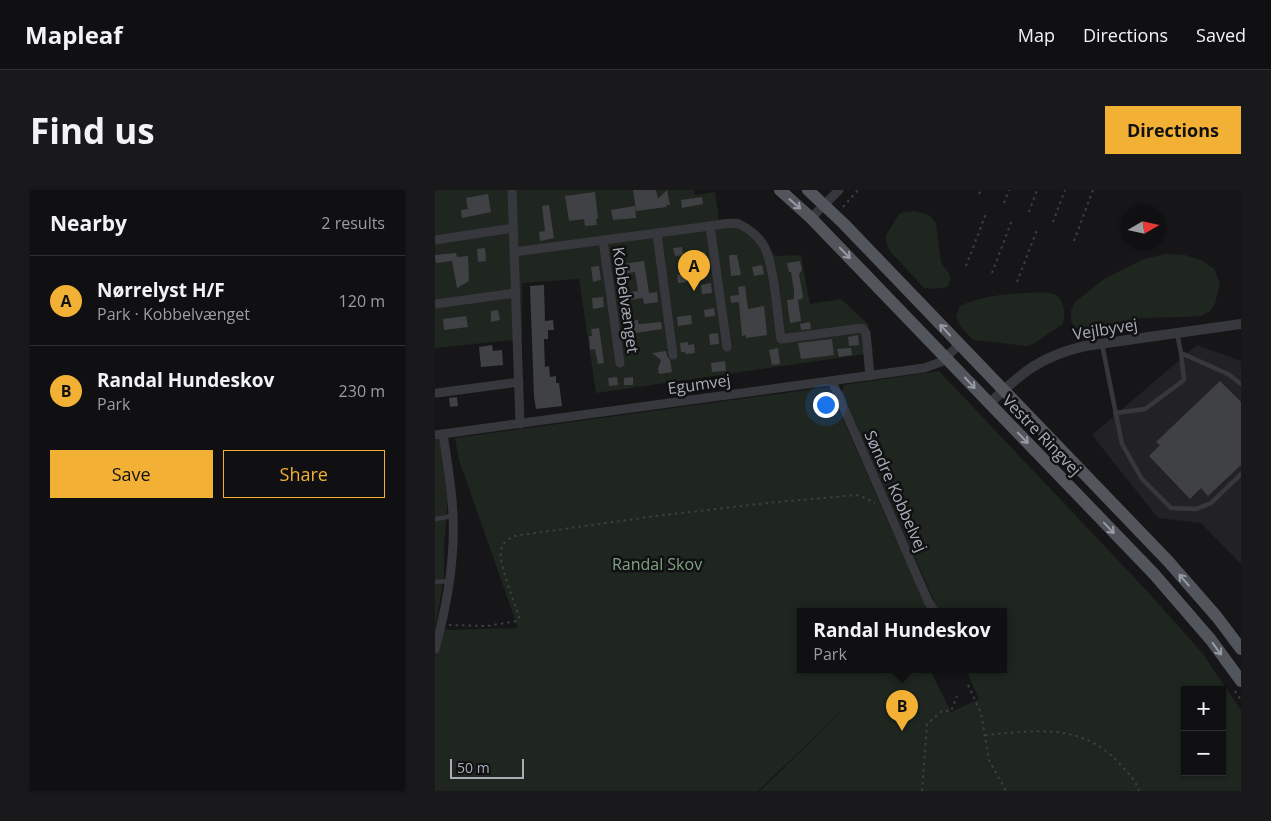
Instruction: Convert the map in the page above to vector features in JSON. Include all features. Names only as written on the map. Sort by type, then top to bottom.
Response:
[{"type":"main road","name":"Vestre Ringvej","points":[[779,190],[811,218],[1154,574],[1211,640],[1237,685]]},
{"type":"main road","name":"Vestre Ringvej","points":[[808,190],[1168,561],[1217,617],[1241,649]]},
{"type":"street","points":[[512,190],[520,424]]},
{"type":"street","points":[[811,218],[839,190]]},
{"type":"street","name":"Kobbelvænget","points":[[514,252],[731,223],[741,225],[755,234],[765,246],[770,260],[781,339],[861,328],[866,333],[870,376]]},
{"type":"street","points":[[711,226],[727,348]]},
{"type":"street","points":[[435,240],[513,228]]},
{"type":"street","points":[[657,234],[673,356]]},
{"type":"street","name":"Kobbelvænget","points":[[603,240],[620,363]]},
{"type":"street","points":[[435,304],[516,292]]},
{"type":"street","name":"Vejlbyvej","points":[[990,403],[1023,373],[1052,356],[1068,350],[1241,324]]},
{"type":"street","name":"Egumvej","points":[[439,435],[924,368],[947,358],[959,345]]},
{"type":"street","name":"Søndre Kobbelvej","points":[[832,381],[932,608]]},
{"type":"street","points":[[437,393],[519,382]]},
{"type":"street","points":[[435,647],[441,625],[453,550],[453,516],[450,483],[439,435]]},
{"type":"lane","points":[[1115,413],[1145,409],[1185,380],[1177,333]]},
{"type":"lane","points":[[1101,344],[1122,444],[1141,479],[1171,508],[1196,510],[1211,503],[1241,474]]},
{"type":"lane","points":[[1181,352],[1228,374],[1241,384]]},
{"type":"lane","points":[[435,518],[453,516]]},
{"type":"lane","points":[[435,582],[449,581]]},
{"type":"path","points":[[841,209],[858,190]]},
{"type":"path","points":[[979,194],[981,190]]},
{"type":"path","points":[[1004,203],[1009,190]]},
{"type":"path","points":[[1029,212],[1037,190]]},
{"type":"path","points":[[1053,222],[1065,190]]},
{"type":"path","points":[[1074,241],[1093,190]]},
{"type":"path","points":[[967,266],[987,211]]},
{"type":"path","points":[[992,273],[1012,220]]},
{"type":"path","points":[[1017,282],[1037,230]]},
{"type":"path","points":[[441,625],[487,626],[517,621],[519,617],[500,552],[505,541],[514,536],[656,516],[858,495],[881,507]]},
{"type":"path","points":[[1237,685],[1241,700]]},
{"type":"path","points":[[968,686],[981,713],[989,760],[1006,791]]},
{"type":"path","points":[[922,791],[927,724],[942,711],[951,711],[957,696]]},
{"type":"path","points":[[985,735],[1057,731],[1086,739],[1113,756],[1136,781],[1139,791]]},
{"type":"shaded area","points":[[1197,345],[1241,361],[1241,564],[1201,523],[1158,518],[1092,435]]},
{"type":"green space","points":[[435,190],[694,190],[695,195],[715,192],[719,220],[739,218],[765,239],[775,256],[801,255],[810,304],[841,299],[868,324],[873,353],[596,393],[579,279],[522,283],[522,339],[435,348]]},
{"type":"green space","points":[[915,211],[929,215],[936,223],[941,262],[950,276],[947,287],[924,288],[890,251],[886,235],[899,214]]},
{"type":"green space","points":[[1166,254],[1185,255],[1203,261],[1214,269],[1220,283],[1215,304],[1210,311],[1201,316],[1140,318],[1093,334],[1076,328],[1071,321],[1071,311],[1075,302],[1104,279],[1144,259]]},
{"type":"green space","points":[[1043,292],[1056,295],[1061,300],[1064,312],[1063,324],[1027,346],[973,340],[961,327],[956,317],[960,306],[980,299],[1000,295]]},
{"type":"green space","name":"Randal Skov","points":[[939,371],[1148,592],[1203,654],[1225,686],[1181,686],[1181,776],[1226,776],[1226,688],[1241,710],[1241,791],[760,791],[869,685],[758,791],[435,791],[435,656],[444,630],[518,628],[459,460],[455,438],[829,387],[889,524],[929,608],[797,608],[797,673],[932,673],[951,712],[979,699],[967,673],[1007,673],[1007,608],[937,608],[841,392],[844,385]]},
{"type":"green space","points":[[439,439],[449,487],[444,547],[444,577],[435,630],[435,440]]},
{"type":"building","points":[[633,190],[656,190],[658,199],[667,190],[670,205],[636,211]]},
{"type":"building","points":[[595,192],[597,225],[585,226],[584,219],[569,221],[565,196]]},
{"type":"building","points":[[488,194],[491,212],[462,218],[461,210],[468,209],[466,198]]},
{"type":"building","points":[[702,197],[703,204],[682,208],[681,200]]},
{"type":"building","points":[[549,205],[554,238],[540,241],[539,232],[545,231],[542,206]]},
{"type":"building","points":[[635,206],[636,218],[613,220],[611,210]]},
{"type":"building","points":[[682,247],[683,255],[675,256],[673,248]]},
{"type":"building","points":[[485,248],[486,261],[478,262],[477,249]]},
{"type":"building","points":[[705,252],[706,259],[698,260],[697,253]]},
{"type":"building","points":[[456,253],[457,257],[468,256],[469,281],[457,288],[452,261],[436,263],[435,258],[435,255]]},
{"type":"building","points":[[729,255],[737,255],[741,275],[731,276]]},
{"type":"building","points":[[644,261],[649,293],[657,292],[658,302],[644,304],[643,298],[624,301],[623,293],[638,291],[635,272],[617,275],[615,265]]},
{"type":"building","points":[[800,261],[802,270],[799,274],[803,296],[802,299],[798,300],[801,321],[790,323],[787,300],[794,299],[794,291],[791,272],[789,272],[787,263]]},
{"type":"building","points":[[762,265],[764,274],[754,276],[752,267]]},
{"type":"building","points":[[599,266],[601,280],[593,282],[591,267]]},
{"type":"building","points":[[685,273],[687,282],[678,283],[677,275]]},
{"type":"building","points":[[711,283],[712,293],[702,294],[701,285]]},
{"type":"building","points":[[544,285],[545,321],[553,320],[554,330],[548,330],[548,339],[544,339],[545,367],[549,366],[550,377],[556,376],[556,383],[559,383],[562,406],[536,409],[530,286]]},
{"type":"building","points":[[745,286],[748,309],[764,306],[767,335],[746,338],[746,335],[742,336],[739,302],[731,303],[730,296],[739,295],[738,287]]},
{"type":"building","points":[[603,297],[604,307],[593,309],[592,298]]},
{"type":"building","points":[[714,308],[715,316],[705,317],[704,310]]},
{"type":"building","points":[[498,310],[500,320],[491,322],[491,311]]},
{"type":"building","points":[[691,315],[692,324],[678,326],[677,317]]},
{"type":"building","points":[[466,316],[468,327],[444,330],[443,319]]},
{"type":"building","points":[[638,320],[638,324],[661,322],[662,329],[629,334],[629,332],[624,333],[623,325],[629,325],[629,321]]},
{"type":"building","points":[[810,322],[811,329],[801,330],[800,324]]},
{"type":"building","points":[[599,328],[604,363],[598,364],[595,349],[590,350],[589,336],[592,336],[591,329]]},
{"type":"building","points":[[718,333],[719,344],[710,345],[709,334]]},
{"type":"building","points":[[858,335],[859,345],[849,346],[848,337]]},
{"type":"building","points":[[832,339],[834,355],[801,359],[798,343]]},
{"type":"building","points":[[688,342],[688,345],[694,344],[695,353],[686,354],[681,352],[680,343]]},
{"type":"building","points":[[492,345],[493,351],[502,350],[503,365],[481,367],[479,347]]},
{"type":"building","points":[[778,348],[780,364],[772,365],[769,350]]},
{"type":"building","points":[[851,348],[852,355],[839,357],[837,349]]},
{"type":"building","points":[[666,351],[672,372],[659,374],[658,369],[661,360],[652,353]]},
{"type":"building","points":[[725,361],[726,371],[712,372],[711,363]]},
{"type":"building","points":[[617,377],[618,385],[609,386],[608,378]]},
{"type":"building","points":[[633,377],[633,385],[624,385],[624,378]]},
{"type":"building","points":[[1220,381],[1241,402],[1241,465],[1208,496],[1201,488],[1190,499],[1149,456],[1160,445],[1156,442]]},
{"type":"building","points":[[457,397],[458,406],[450,407],[449,398]]},
{"type":"place","name":"Nørrelyst H/F","points":[[694,291]]},
{"type":"place","name":"Randal Hundeskov","points":[[902,731]]}]
